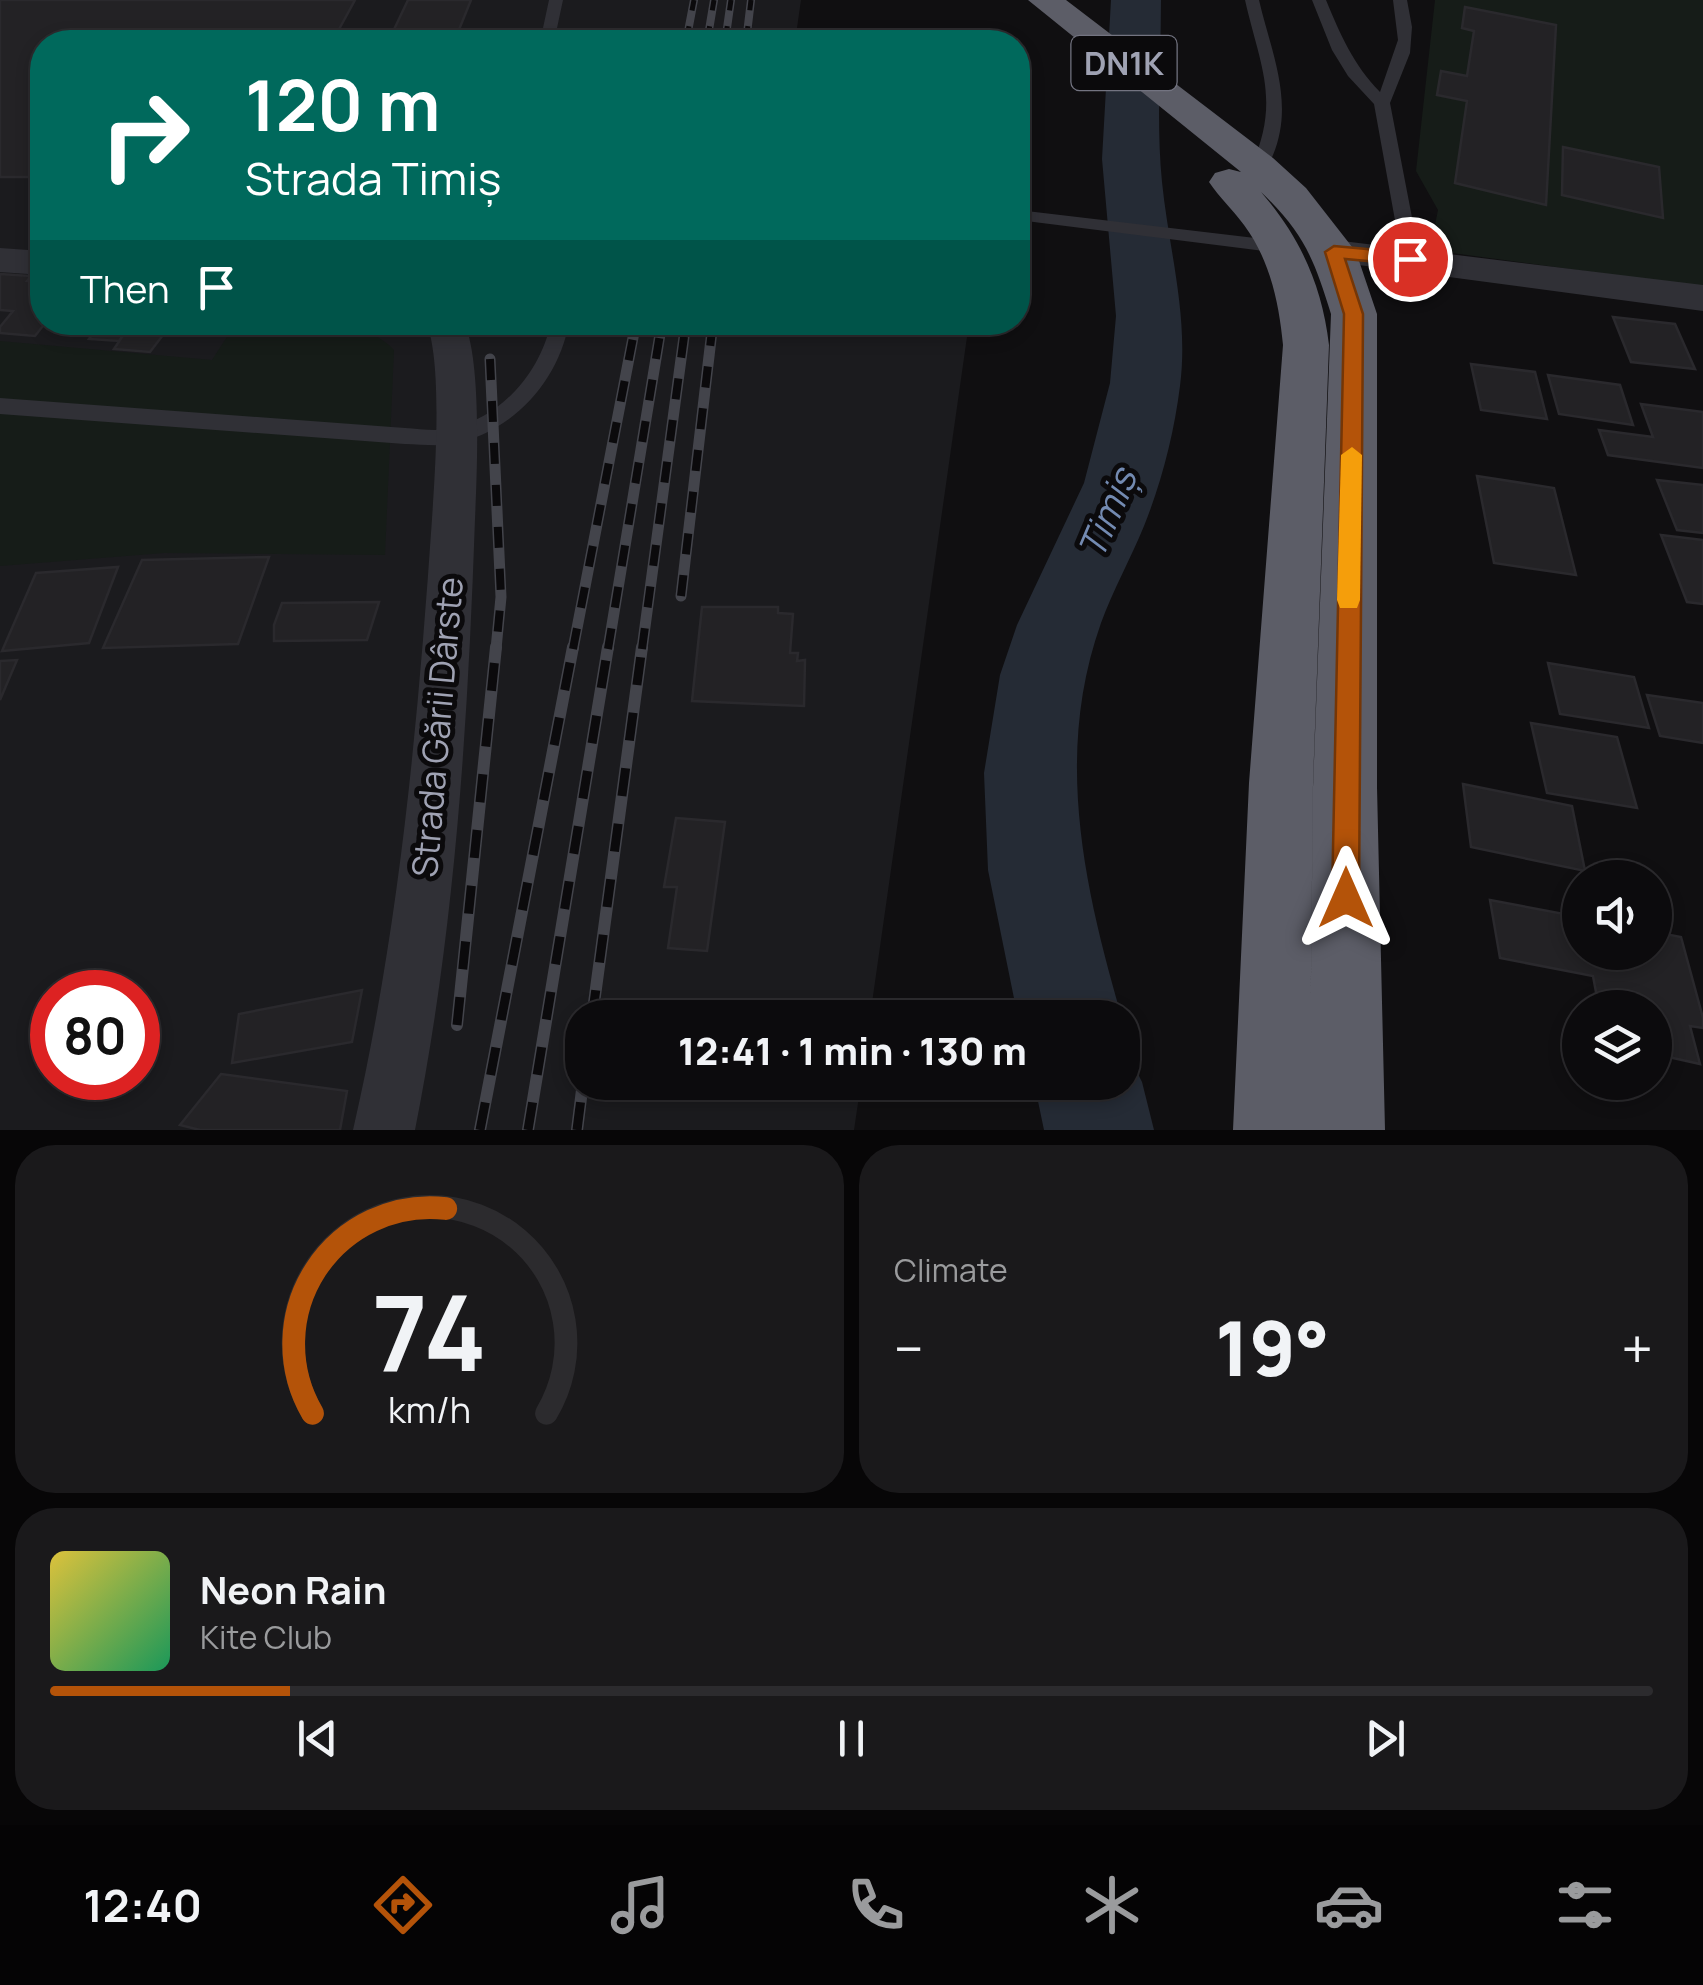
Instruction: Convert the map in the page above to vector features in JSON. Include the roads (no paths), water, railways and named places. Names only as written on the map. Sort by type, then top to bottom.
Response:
[{"type":"highway","name":"DN1K","points":[[1033,5],[1193,134],[1259,167],[1315,224],[1307,250],[1304,308],[1306,346],[1281,783],[1270,1130]]},
{"type":"highway","name":"DN1K","points":[[1193,134],[1260,214],[1307,250],[1354,314],[1345,788],[1346,1130]]},
{"type":"street","points":[[1307,250],[1410,259],[1703,298]]},
{"type":"street","points":[[0,260],[30,263]]},
{"type":"street","name":"Strada Gării Dârste","points":[[384,1130],[397,1072],[422,906],[438,732],[456,436],[448,335]]},
{"type":"lane","points":[[550,30],[556,0]]},
{"type":"lane","points":[[1252,0],[1277,112],[1275,137],[1259,167]]},
{"type":"lane","points":[[1319,0],[1353,73],[1382,103],[1410,259]]},
{"type":"lane","points":[[1382,103],[1397,77],[1406,34],[1400,0]]},
{"type":"lane","points":[[1353,73],[1397,77]]},
{"type":"lane","points":[[1030,217],[1307,250]]},
{"type":"lane","points":[[0,406],[405,436],[456,436],[495,418],[531,388],[558,349],[559,335]]},
{"type":"waterway","name":"Timiș","points":[[1065,1000],[1036,870],[1029,773],[1043,675],[1059,625],[1121,483],[1145,383],[1149,316],[1131,159],[1136,0]]},
{"type":"waterway","name":"Timiș","points":[[1092,1100],[1099,1130]]},
{"type":"railway","points":[[688,30],[694,0]]},
{"type":"railway","points":[[709,30],[714,0]]},
{"type":"railway","points":[[727,30],[731,0]]},
{"type":"railway","points":[[747,30],[751,0]]},
{"type":"railway","points":[[573,649],[633,335]]},
{"type":"railway","points":[[608,649],[660,335]]},
{"type":"railway","points":[[642,649],[684,335]]},
{"type":"railway","points":[[681,596],[711,335]]},
{"type":"railway","points":[[490,359],[501,597],[496,649]]},
{"type":"railway","points":[[457,1025],[496,647]]},
{"type":"railway","points":[[480,1130],[573,647]]},
{"type":"railway","points":[[528,1130],[608,647]]},
{"type":"railway","points":[[594,1000],[642,647]]},
{"type":"railway","points":[[577,1130],[581,1100]]}]
